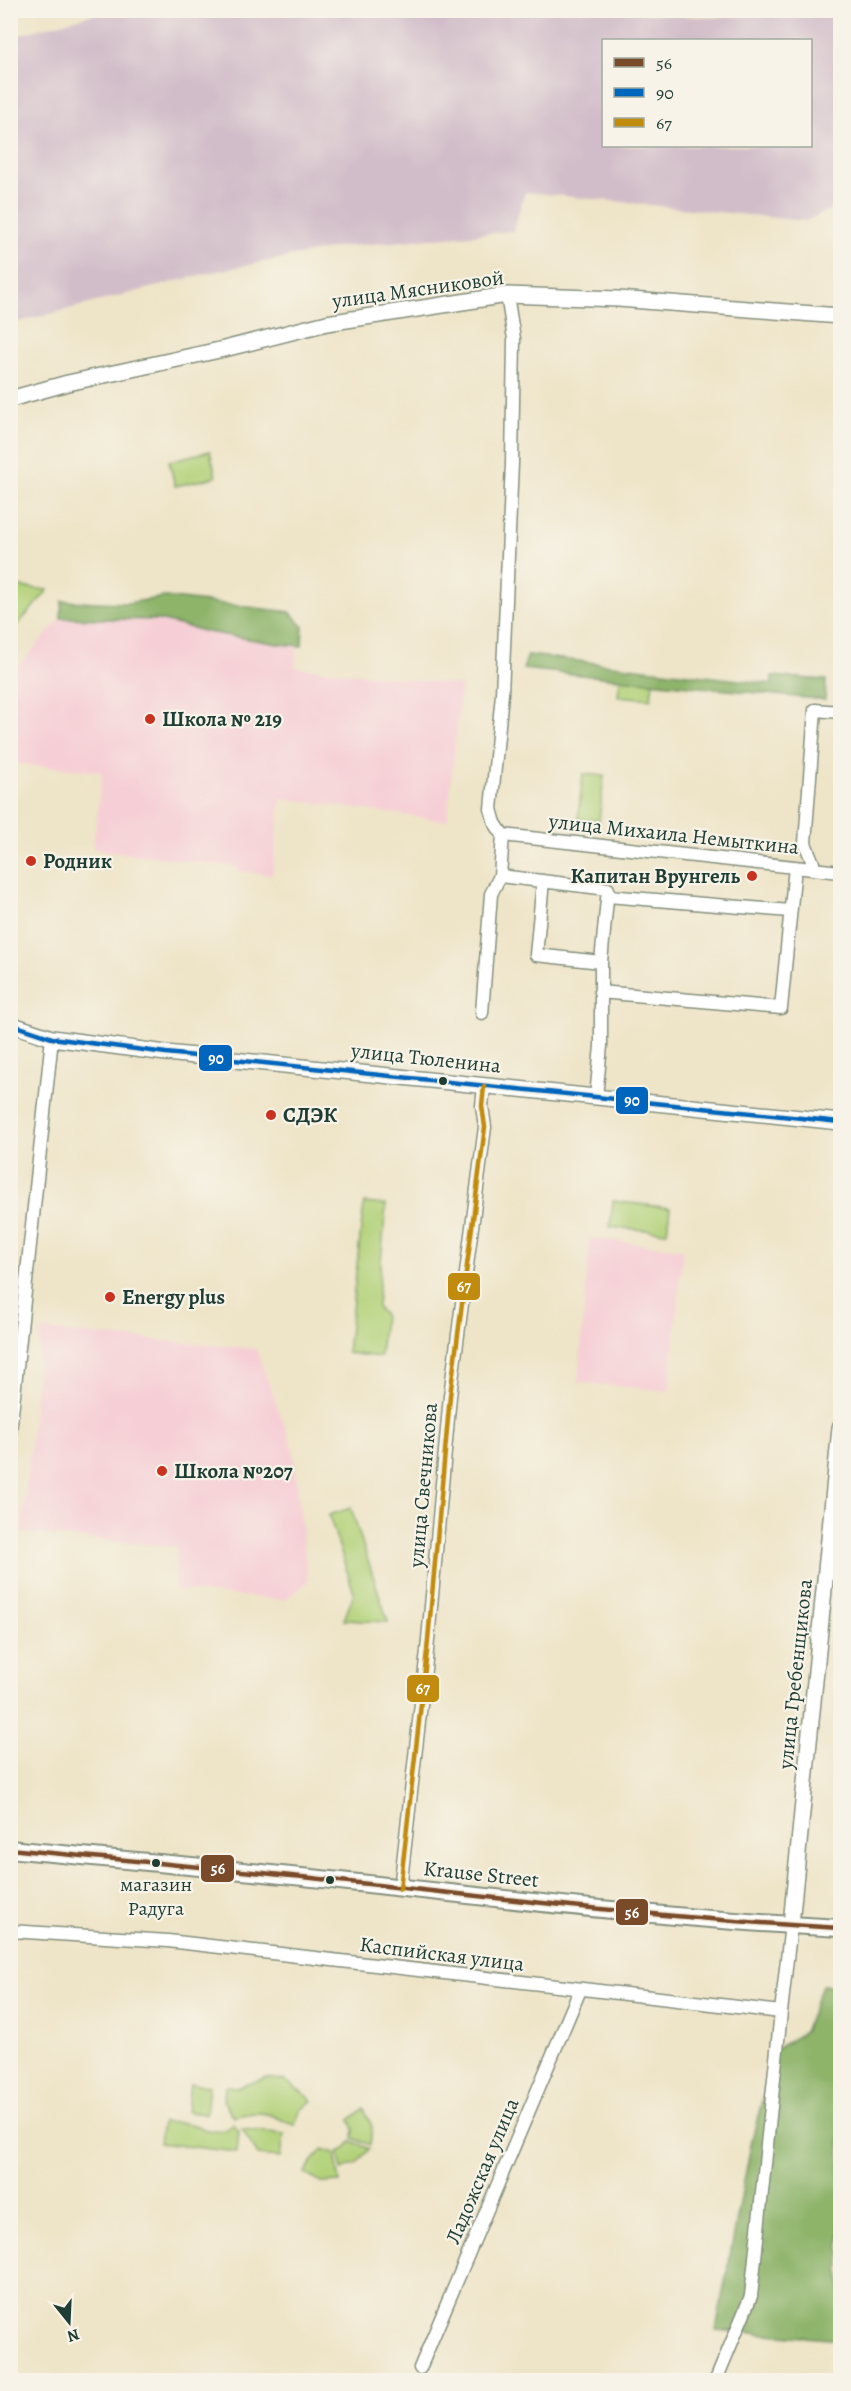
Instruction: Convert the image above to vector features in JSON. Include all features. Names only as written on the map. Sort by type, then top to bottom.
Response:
[{"type":"main road","name":"Krause Street","points":[[10,1849],[730,1921],[840,1928]]},
{"type":"street","name":"улица Мясниковой","points":[[10,399],[68,383],[224,349],[327,323],[507,295],[618,299],[840,316]]},
{"type":"street","points":[[482,1013],[491,894],[500,876],[503,835],[495,823],[491,808],[502,694],[512,463],[514,339],[507,295]]},
{"type":"street","points":[[813,863],[805,843],[815,710],[840,712]]},
{"type":"street","name":"улица Михаила Немыткина","points":[[503,835],[840,872]]},
{"type":"street","points":[[600,992],[781,1008],[795,867]]},
{"type":"street","points":[[500,876],[608,889],[601,962],[601,1046],[596,1097]]},
{"type":"street","points":[[543,881],[536,955],[601,962]]},
{"type":"street","points":[[608,896],[790,911]]},
{"type":"street","name":"улица Тюленина","points":[[10,1024],[52,1038],[166,1053],[840,1122]]},
{"type":"street","points":[[10,1432],[52,1038]]},
{"type":"street","name":"улица Свечникова","points":[[400,1889],[427,1651],[449,1409],[485,1127],[482,1106],[484,1086]]},
{"type":"street","name":"улица Гребенщикова","points":[[791,1924],[840,1428]]},
{"type":"street","points":[[716,2380],[751,2296],[791,1924]]},
{"type":"street","name":"Каспийская улица","points":[[10,1931],[168,1941],[781,2012]]},
{"type":"street","name":"Ладожская улица","points":[[420,2368],[580,1990]]},
{"type":"shaded area","points":[[108,10],[603,10],[711,18],[840,11],[840,205],[805,221],[525,192],[513,231],[339,247],[208,273],[11,324],[11,37]]},
{"type":"shaded area","name":"Школа № 219","points":[[61,618],[159,620],[208,632],[297,646],[295,667],[461,685],[447,821],[281,798],[272,875],[238,871],[238,867],[93,849],[102,772],[11,763],[11,674]]},
{"type":"shaded area","points":[[590,1238],[683,1249],[669,1391],[578,1382]]},
{"type":"shaded area","name":"Школа №207","points":[[41,1330],[256,1349],[293,1448],[308,1582],[284,1600],[175,1590],[177,1547],[22,1533]]},
{"type":"green space","points":[[210,451],[216,477],[175,486],[169,461]]},
{"type":"green space","points":[[11,586],[48,590],[14,629],[11,626]]},
{"type":"green space","points":[[165,597],[290,612],[303,626],[302,646],[208,632],[159,620],[61,618],[62,601],[128,603]]},
{"type":"green space","points":[[528,655],[772,684],[772,676],[826,680],[825,700],[523,669]]},
{"type":"green space","points":[[620,679],[653,682],[651,699],[618,696]]},
{"type":"green space","points":[[583,774],[604,776],[599,821],[578,819]]},
{"type":"green space","points":[[613,1201],[670,1208],[667,1232],[610,1227]]},
{"type":"green space","points":[[364,1203],[386,1205],[377,1307],[384,1315],[380,1357],[347,1353]]},
{"type":"green space","points":[[351,1508],[388,1622],[344,1620],[354,1593],[329,1515]]},
{"type":"green space","points":[[822,1985],[840,1986],[840,2340],[716,2330],[752,2139],[776,2049],[804,2032]]},
{"type":"green space","points":[[265,2078],[284,2080],[312,2101],[300,2111],[295,2125],[262,2113],[234,2117],[223,2100],[226,2086],[239,2087]]},
{"type":"green space","points":[[190,2084],[209,2086],[206,2114],[187,2112]]},
{"type":"green space","points":[[364,2108],[372,2127],[370,2145],[353,2138],[354,2129],[350,2120]]},
{"type":"green space","points":[[162,2122],[189,2124],[216,2131],[225,2130],[234,2124],[239,2132],[237,2152],[159,2143]]},
{"type":"green space","points":[[242,2129],[284,2134],[281,2157],[258,2155]]},
{"type":"green space","points":[[352,2141],[369,2149],[356,2164],[342,2170],[338,2152],[344,2150]]},
{"type":"green space","points":[[322,2149],[335,2153],[340,2182],[321,2183],[304,2173]]},
{"type":"transit line","name":"90","points":[[10,1024],[52,1038],[166,1053],[840,1122]]},
{"type":"transit line","name":"67","points":[[400,1889],[427,1651],[450,1396],[485,1127],[482,1106],[484,1086]]},
{"type":"transit line","name":"56","points":[[10,1849],[652,1914],[840,1928]]},
{"type":"place","name":"Школа № 219","points":[[150,719]]},
{"type":"place","name":"Родник","points":[[31,861]]},
{"type":"place","name":"Капитан Врунгель","points":[[752,876]]},
{"type":"place","name":"СДЭК","points":[[271,1115]]},
{"type":"place","name":"Energy plus","points":[[110,1297]]},
{"type":"place","name":"Школа №207","points":[[162,1471]]},
{"type":"place","name":"магазин Радуга","points":[[156,1863]]}]
